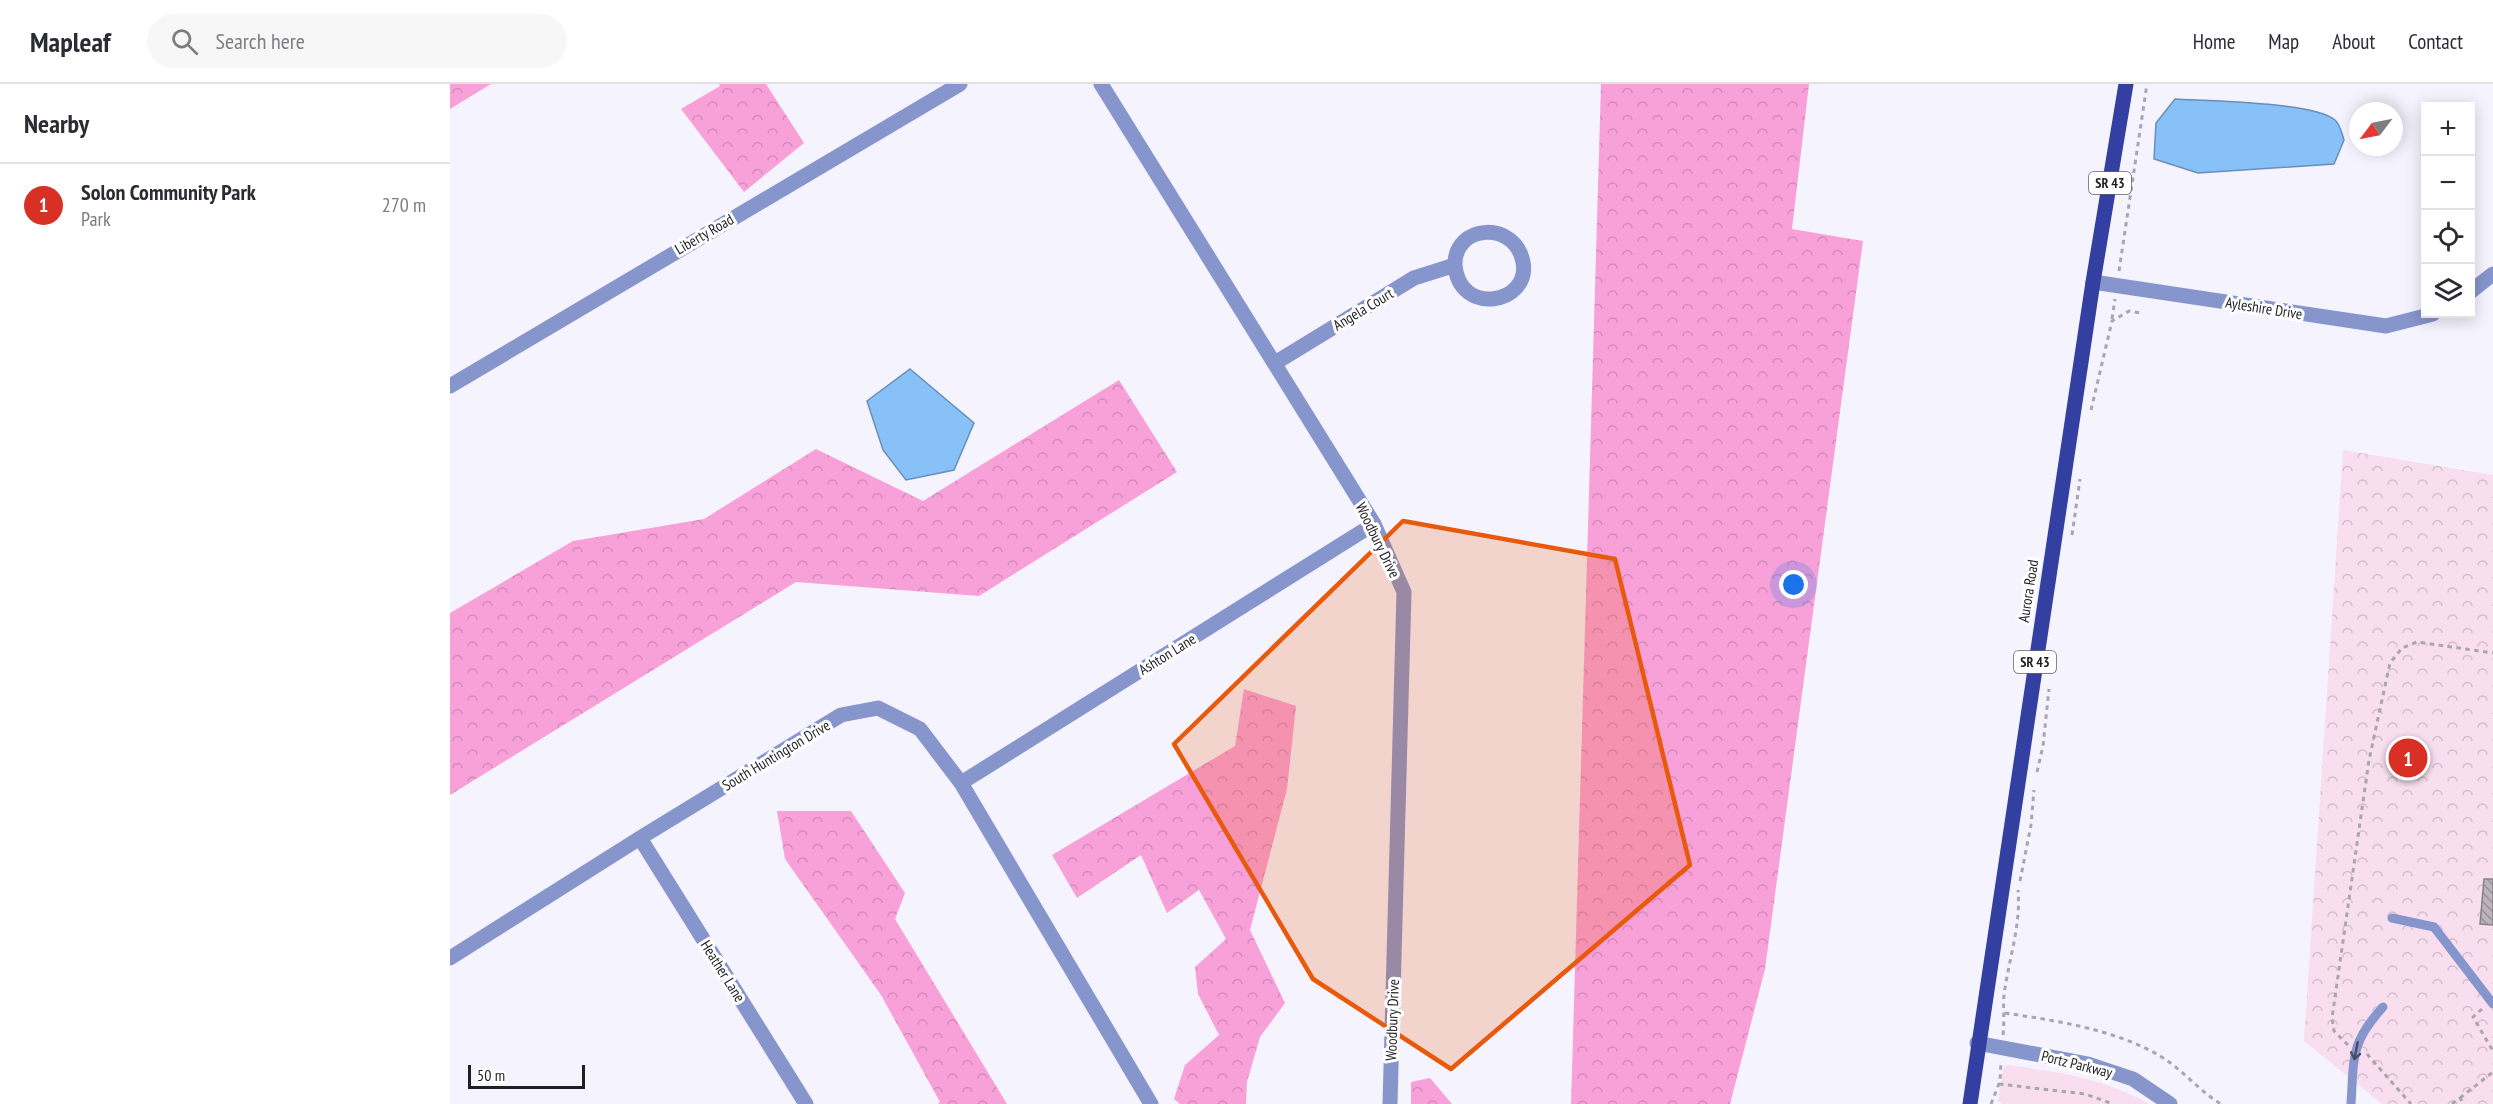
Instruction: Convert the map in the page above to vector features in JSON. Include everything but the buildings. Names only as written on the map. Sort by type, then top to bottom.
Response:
[{"type":"main road","name":"Aurora Road","points":[[1970,1104],[1977,1043],[2093,282],[2126,84]]},
{"type":"street","name":"Liberty Road","points":[[450,386],[960,84]]},
{"type":"street","name":"Woodbury Drive","points":[[1101,84],[1374,524],[1404,592],[1390,1104]]},
{"type":"street","points":[[1492,231],[1504,235],[1518,246],[1524,264],[1518,284],[1511,292],[1494,300],[1478,298],[1464,289],[1456,276],[1455,265],[1455,257],[1463,243],[1472,235],[1492,231]]},
{"type":"street","name":"Angela Court","points":[[1275,363],[1413,278],[1455,265]]},
{"type":"street","points":[[2475,288],[2493,274]]},
{"type":"street","name":"Ayleshire Drive","points":[[2093,282],[2386,327],[2421,317]]},
{"type":"street","name":"Ashton Lane","points":[[961,783],[1374,524]]},
{"type":"street","name":"South Huntington Drive","points":[[450,958],[640,838],[842,715],[878,708],[920,729],[961,783],[1150,1104]]},
{"type":"street","name":"Heather Lane","points":[[640,838],[806,1104]]},
{"type":"street","name":"Portz Parkway","points":[[1977,1043],[2099,1068],[2133,1079],[2170,1104]]},
{"type":"lane","points":[[2392,918],[2434,927],[2493,1004]]},
{"type":"lane","points":[[2351,1104],[2355,1048],[2368,1023],[2384,1007]]},
{"type":"path","points":[[2121,261],[2147,84]]},
{"type":"path","points":[[2090,415],[2112,321],[2129,311],[2141,313]]},
{"type":"path","points":[[2070,543],[2080,469]]},
{"type":"path","points":[[2350,1046],[2334,1031],[2332,1018],[2369,760],[2388,669],[2402,648],[2417,642],[2493,653]]},
{"type":"path","points":[[2036,776],[2043,746],[2049,686]]},
{"type":"path","points":[[2004,1026],[2004,990],[2018,914],[2019,882],[2031,825],[2034,787]]},
{"type":"path","points":[[2482,1009],[2473,1017],[2493,1051]]},
{"type":"path","points":[[2005,1013],[2076,1026],[2144,1048],[2171,1064],[2221,1104]]},
{"type":"path","points":[[2360,1050],[2375,1060],[2411,1104]]},
{"type":"path","points":[[2452,1104],[2493,1072]]},
{"type":"path","points":[[1991,1104],[1999,1084],[2000,1074]]},
{"type":"path","points":[[1999,1084],[2085,1094],[2113,1104]]},
{"type":"path","points":[[2460,1098],[2464,1104]]},
{"type":"highlighted area","points":[[1403,521],[1615,559],[1690,865],[1451,1069],[1313,979],[1174,744]]},
{"type":"green space","points":[[450,84],[491,84],[450,109]]},
{"type":"green space","points":[[719,84],[766,84],[804,143],[744,192],[681,109],[720,86]]},
{"type":"green space","points":[[1601,84],[1809,84],[1792,229],[1863,241],[1765,969],[1730,1104],[1571,1104]]},
{"type":"green space","points":[[1119,380],[1177,472],[979,596],[796,582],[450,795],[450,613],[573,541],[704,519],[816,449],[923,501]]},
{"type":"green space","points":[[2343,450],[2493,475],[2493,1104],[2382,1104],[2304,1041]]},
{"type":"green space","points":[[1244,689],[1296,706],[1287,789],[1250,930],[1285,1003],[1260,1037],[1247,1082],[1246,1104],[1180,1104],[1174,1099],[1185,1065],[1219,1035],[1198,994],[1195,967],[1226,939],[1199,890],[1167,913],[1141,855],[1077,898],[1052,855],[1235,746]]},
{"type":"green space","points":[[777,811],[851,811],[905,893],[895,919],[1007,1104],[938,1104],[940,1102],[881,995],[785,859]]},
{"type":"green space","points":[[2007,1065],[2080,1077],[2115,1088],[2149,1104],[2002,1104],[1998,1101],[2003,1069]]},
{"type":"green space","points":[[1430,1078],[1452,1104],[1411,1104],[1411,1082]]},
{"type":"water","points":[[2175,99],[2306,109],[2335,120],[2344,140],[2334,164],[2198,173],[2154,159],[2156,123]]},
{"type":"water","points":[[910,369],[974,423],[954,470],[906,480],[883,450],[867,401]]},
{"type":"place","name":"Solon Community Park","points":[[2408,758]]}]
